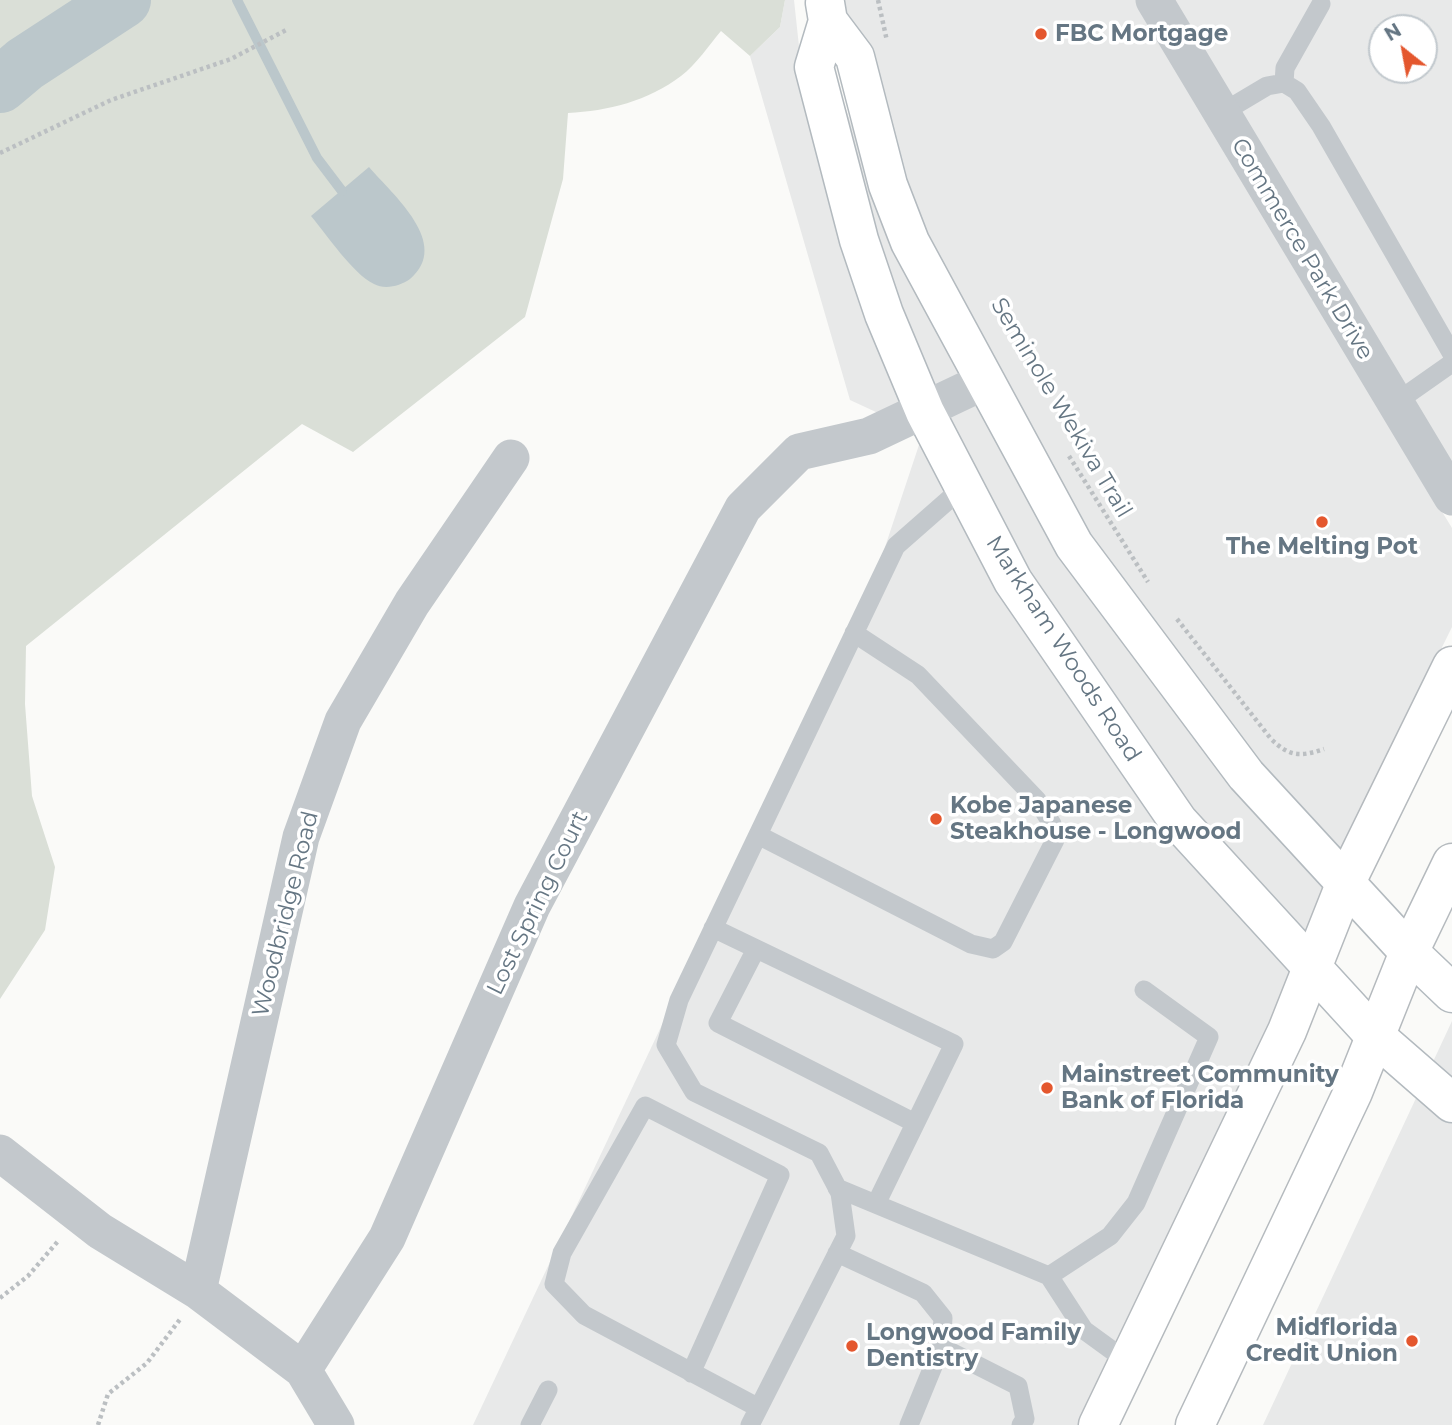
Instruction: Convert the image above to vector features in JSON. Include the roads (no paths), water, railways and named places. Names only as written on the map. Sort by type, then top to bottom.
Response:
[{"type":"main road","name":"Markham Woods Road","points":[[826,10],[856,57],[888,185],[910,242],[1074,545],[1140,637],[1246,775],[1409,952],[1452,993]]},
{"type":"main road","name":"Markham Woods Road","points":[[826,10],[814,67],[859,240],[884,314],[925,412],[962,488],[1013,581],[1178,821],[1374,1035],[1452,1104]]},
{"type":"main road","points":[[1098,1425],[1287,1031],[1346,883],[1452,666]]},
{"type":"main road","points":[[1195,1425],[1353,1092],[1409,952],[1452,863]]},
{"type":"street","name":"Commerce Park Drive","points":[[1153,0],[1452,497]]},
{"type":"street","points":[[925,412],[985,381]]},
{"type":"street","name":"Lost Spring Court","points":[[303,1370],[387,1238],[532,906],[743,508],[799,452],[869,436],[925,412]]},
{"type":"street","name":"Woodbridge Road","points":[[198,1291],[301,837],[343,721],[412,603],[511,458]]},
{"type":"street","points":[[0,1153],[81,1216],[198,1291],[303,1370],[336,1425]]},
{"type":"lane","points":[[1284,83],[1285,68],[1321,4]]},
{"type":"lane","points":[[1220,114],[1267,86],[1284,83],[1297,91],[1321,126],[1452,354]]},
{"type":"lane","points":[[1395,403],[1452,363]]},
{"type":"lane","points":[[691,1373],[780,1175],[645,1106],[562,1252],[554,1284],[584,1315],[691,1373],[753,1416],[846,1236],[837,1188],[819,1153],[694,1093],[666,1045],[679,1000],[896,546],[962,488]]},
{"type":"lane","points":[[758,835],[971,944],[993,948],[1003,942],[1055,840],[1052,824],[1037,800],[918,675],[854,633]]},
{"type":"lane","points":[[713,928],[954,1044],[876,1204]]},
{"type":"lane","points":[[756,949],[718,1023],[915,1123]]},
{"type":"lane","points":[[1049,1276],[1110,1236],[1136,1203],[1209,1037],[1144,990]]},
{"type":"lane","points":[[837,1188],[1049,1276],[1084,1330],[1128,1362]]},
{"type":"lane","points":[[837,1253],[923,1293],[943,1318],[942,1348],[909,1425]]},
{"type":"lane","points":[[942,1348],[1017,1386],[1025,1419],[1021,1425]]},
{"type":"lane","points":[[530,1425],[548,1390]]},
{"type":"waterway","points":[[0,85],[25,64],[123,0]]},
{"type":"waterway","points":[[237,0],[317,158],[342,191]]},
{"type":"place","name":"FBC Mortgage","points":[[1041,34]]},
{"type":"place","name":"The Melting Pot","points":[[1322,522]]},
{"type":"place","name":"Kobe Japanese Steakhouse - Longwood","points":[[936,819]]},
{"type":"place","name":"Mainstreet Community Bank of Florida","points":[[1047,1088]]},
{"type":"place","name":"Midflorida Credit Union","points":[[1412,1341]]},
{"type":"place","name":"Longwood Family Dentistry","points":[[852,1346]]}]
